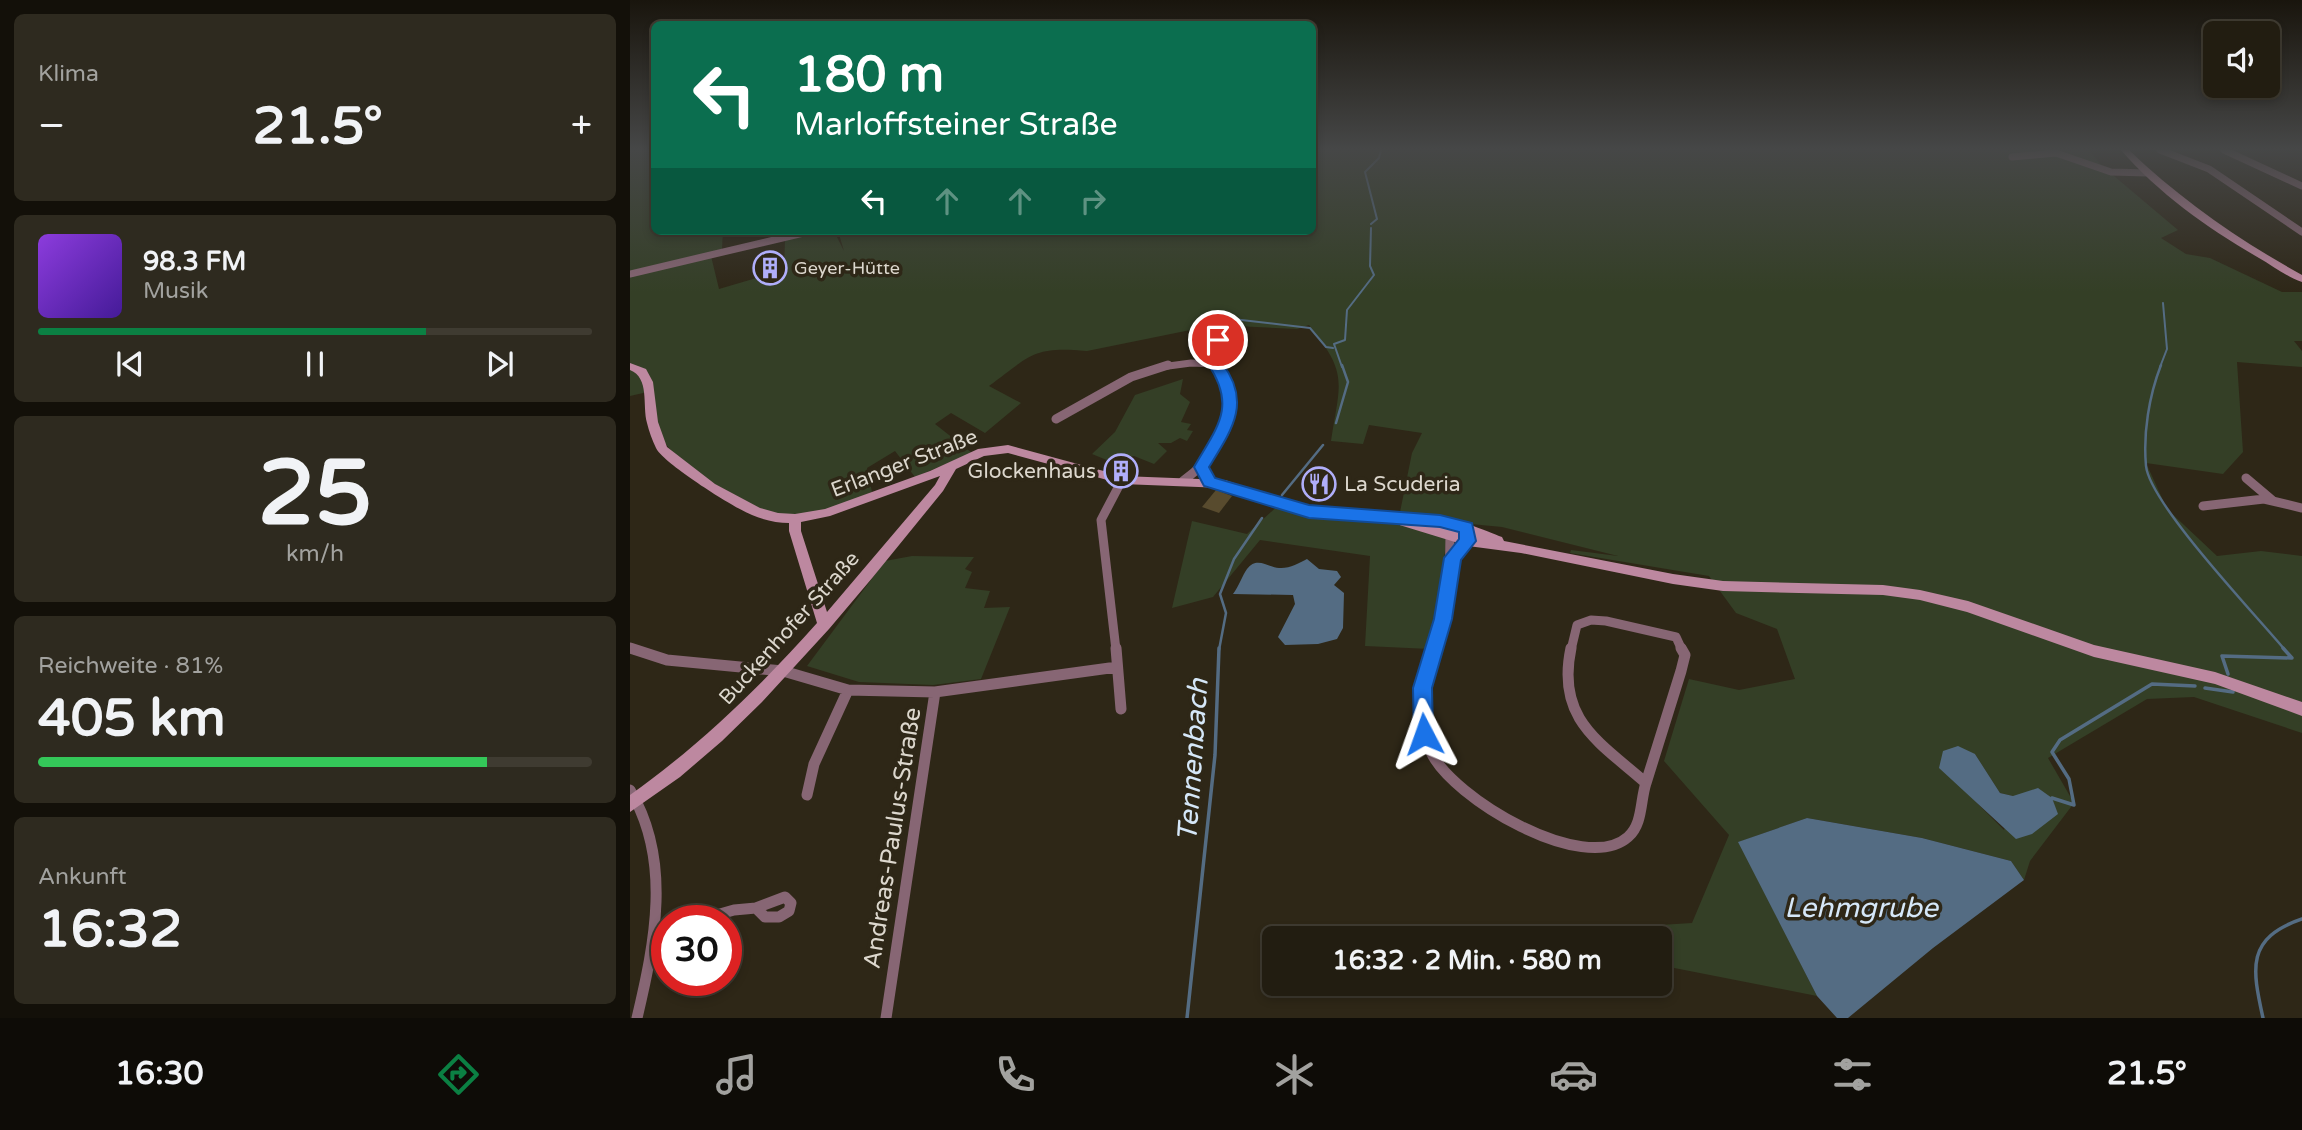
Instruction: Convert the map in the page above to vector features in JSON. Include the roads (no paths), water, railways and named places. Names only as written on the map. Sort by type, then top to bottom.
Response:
[{"type":"main road","points":[[2178,198],[2220,231],[2302,279]]},
{"type":"main road","name":"Erlanger Straße","points":[[630,366],[642,372],[648,383],[652,422],[662,449],[711,487],[763,514],[795,519],[835,510],[982,452],[1002,449],[1122,480],[1210,482],[1237,488],[1296,509],[1407,521]]},
{"type":"main road","name":"Buckenhofer Straße","points":[[783,671],[939,488],[952,466]]},
{"type":"main road","points":[[795,519],[795,531],[824,625]]},
{"type":"main road","points":[[1407,521],[1450,535],[1466,532]]},
{"type":"main road","points":[[1407,521],[1440,521],[1466,532],[1521,548],[1628,571],[1723,586],[1883,590],[1929,597],[1968,607],[2094,651],[2205,675],[2302,709]]},
{"type":"street","points":[[2251,198],[2302,232]]},
{"type":"street","points":[[630,274],[795,235]]},
{"type":"street","points":[[1183,481],[1202,467],[1220,437],[1232,406],[1226,379],[1215,364],[1218,324]]},
{"type":"street","points":[[1056,419],[1103,389],[1138,373],[1182,363],[1215,364]]},
{"type":"street","points":[[1202,467],[1210,482]]},
{"type":"street","points":[[2246,478],[2272,500],[2290,508],[2302,508]]},
{"type":"street","points":[[1121,709],[1101,520],[1122,480]]},
{"type":"street","points":[[2203,506],[2272,500]]},
{"type":"street","points":[[1453,558],[1466,532]]},
{"type":"street","points":[[1450,535],[1453,558],[1450,589],[1422,688],[1421,711],[1424,734],[1432,754],[1449,778],[1475,801],[1528,831],[1553,840],[1604,847],[1626,839],[1637,826],[1646,783],[1659,752],[1685,655],[1676,637],[1591,620],[1577,625],[1568,670],[1569,702],[1591,734],[1646,783]]},
{"type":"street","name":"Andreas-Paulus-Straße","points":[[630,648],[667,660],[783,671],[848,690],[935,692],[886,1018]]},
{"type":"street","points":[[935,692],[1117,667]]},
{"type":"street","name":"Buckenhofer Straße","points":[[633,798],[711,741],[783,671]]},
{"type":"street","points":[[807,795],[814,764],[848,690]]},
{"type":"street","points":[[633,798],[652,840],[656,872],[655,905]]},
{"type":"street","points":[[742,909],[756,908]]},
{"type":"street","points":[[637,1018],[651,949]]},
{"type":"water","points":[[1307,559],[1319,569],[1337,571],[1341,577],[1334,585],[1344,593],[1343,628],[1337,639],[1318,644],[1285,645],[1278,637],[1295,604],[1293,595],[1233,594],[1247,569],[1255,563],[1283,568]]},
{"type":"water","points":[[1958,746],[1975,754],[2000,793],[2013,796],[2038,788],[2052,798],[2058,814],[2032,834],[2016,839],[1939,768],[1943,751]]},
{"type":"water","name":"Lehmgrube","points":[[1807,818],[1922,838],[2011,861],[2024,880],[1933,948],[1848,1018],[1837,1018],[1817,996],[1738,842]]},
{"type":"waterway","name":"Tennenbach","points":[[1371,224],[1377,219],[1372,198]]},
{"type":"waterway","name":"Tennenbach","points":[[1342,367],[1334,344],[1345,340],[1347,310],[1374,275],[1370,266],[1371,228]]},
{"type":"waterway","points":[[2160,367],[2167,349],[2163,303]]},
{"type":"waterway","points":[[1224,318],[1310,328],[1326,347],[1333,348]]},
{"type":"waterway","name":"Tennenbach","points":[[1336,423],[1348,382],[1342,365]]},
{"type":"waterway","points":[[2161,365],[2153,389],[2146,428],[2146,466],[2152,483],[2184,532],[2285,650]]},
{"type":"waterway","name":"Tennenbach","points":[[1282,495],[1323,445]]},
{"type":"waterway","name":"Tennenbach","points":[[1219,650],[1226,613],[1220,594],[1234,559],[1262,518]]},
{"type":"waterway","name":"Tennenbach","points":[[1187,1018],[1215,755],[1219,648]]},
{"type":"waterway","points":[[2228,674],[2222,656],[2292,658],[2283,648]]},
{"type":"waterway","points":[[2052,798],[2074,805],[2069,779],[2052,752],[2060,740],[2152,684],[2195,686]]},
{"type":"waterway","points":[[2205,688],[2233,692]]},
{"type":"waterway","points":[[2263,1018],[2257,984],[2257,957],[2262,945],[2271,935],[2302,919]]},
{"type":"place","name":"Geyer-Hütte","points":[[770,268]]},
{"type":"place","name":"Glockenhaus","points":[[1121,471]]},
{"type":"place","name":"La Scuderia","points":[[1319,484]]}]
